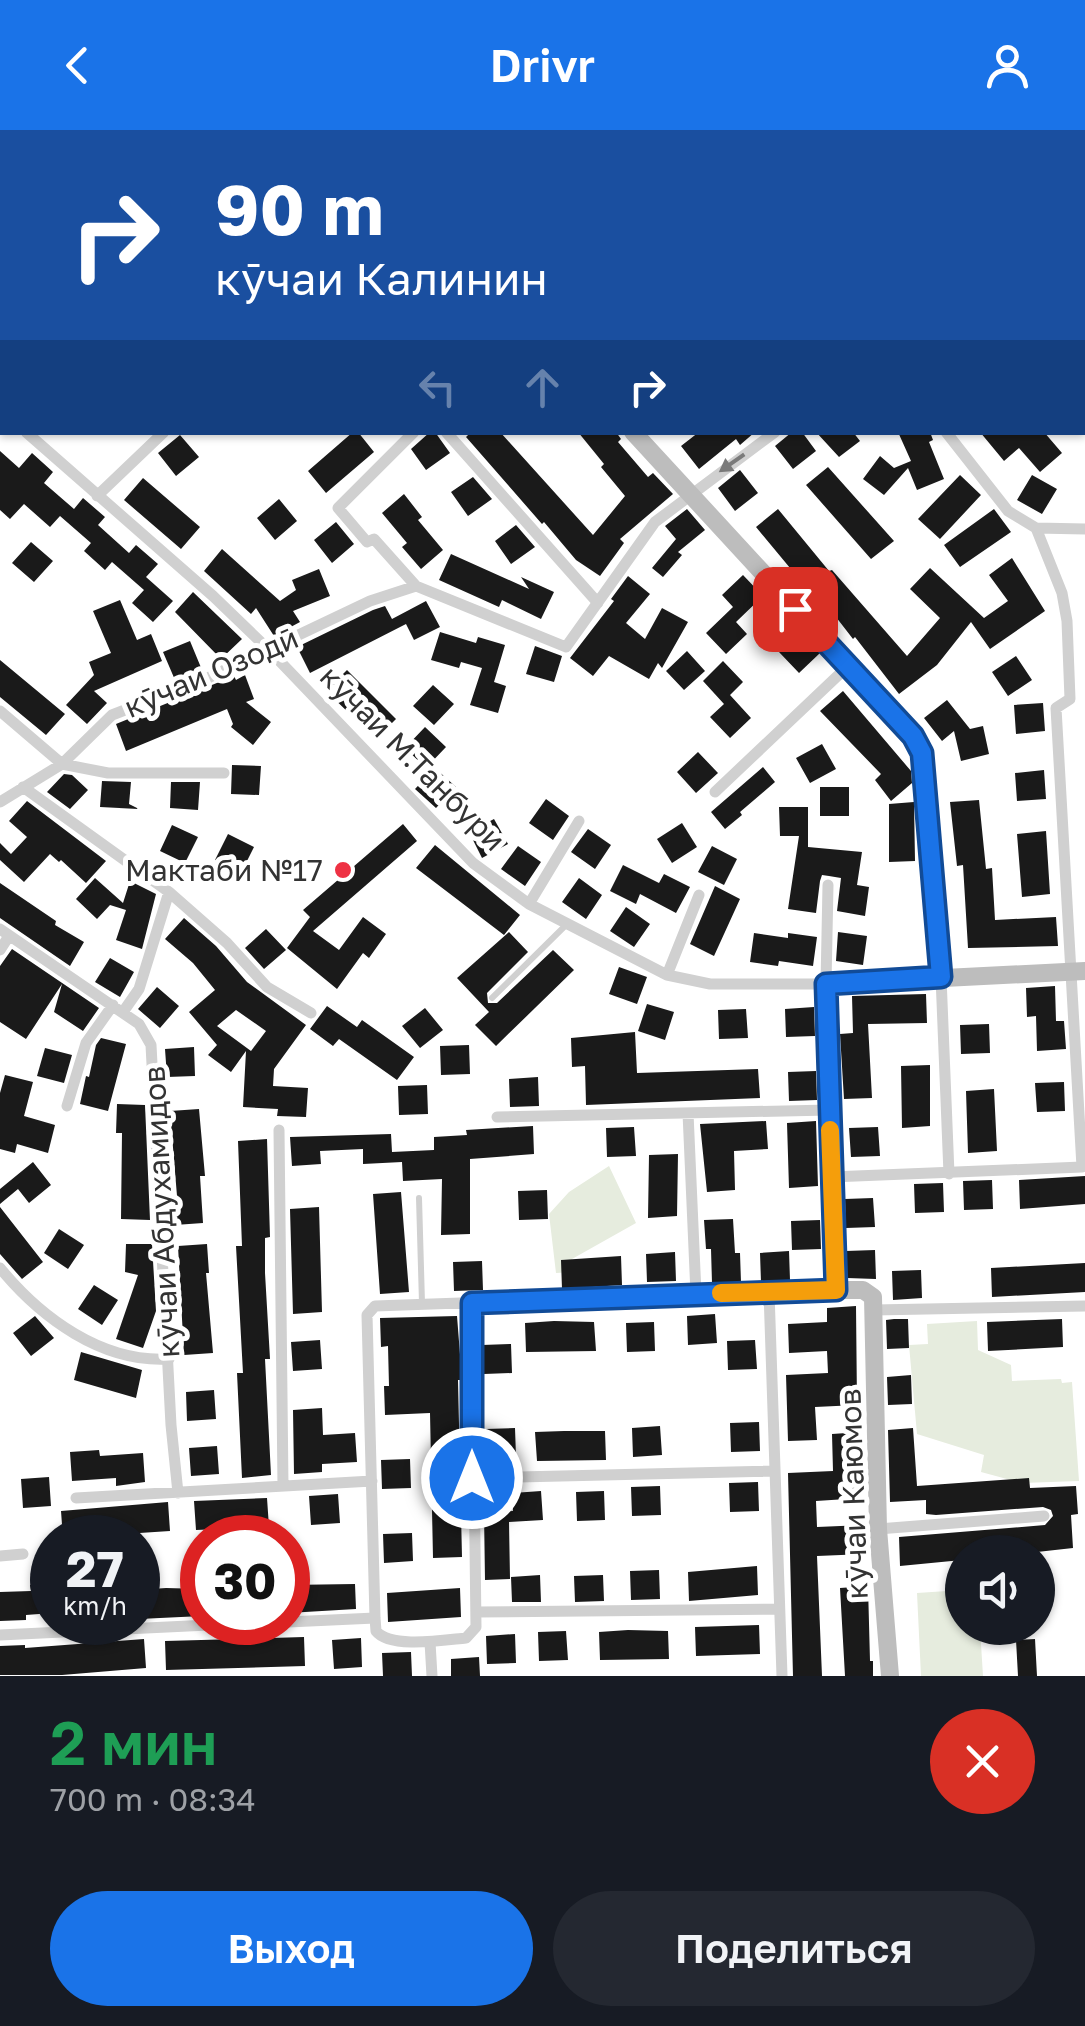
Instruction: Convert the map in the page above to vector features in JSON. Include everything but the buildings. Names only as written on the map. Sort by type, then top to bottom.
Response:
[{"type":"street","points":[[856,130],[876,130]]},
{"type":"street","name":"кӯчаи М.Танбури","points":[[29,435],[213,596],[473,862],[529,904],[667,975],[710,984],[826,984],[1078,971]]},
{"type":"street","points":[[97,496],[161,435]]},
{"type":"street","points":[[411,435],[338,508],[367,542],[374,539],[416,586],[566,647],[655,522],[771,435]]},
{"type":"street","points":[[449,435],[598,603]]},
{"type":"street","points":[[635,435],[913,736],[922,753],[941,977],[949,1174]]},
{"type":"street","points":[[948,435],[1008,510],[1036,528],[1085,529]]},
{"type":"street","points":[[831,1177],[1082,1168],[1078,971],[1056,708],[1070,699],[1067,621],[1062,592],[1036,528]]},
{"type":"street","name":"кӯчаи Озодӣ","points":[[0,802],[62,764],[112,714],[210,677],[370,601],[416,586]]},
{"type":"street","points":[[715,792],[848,666]]},
{"type":"street","points":[[0,711],[62,764],[108,774],[224,774]]},
{"type":"street","points":[[23,786],[169,892],[227,942],[267,987],[311,1013]]},
{"type":"street","points":[[529,904],[580,820]]},
{"type":"street","points":[[828,885],[826,984],[836,1290]]},
{"type":"street","points":[[67,1106],[86,1043],[139,988],[169,892]]},
{"type":"street","points":[[667,975],[699,895]]},
{"type":"street","points":[[0,950],[5,933]]},
{"type":"street","name":"кӯчаи Абдухамидов","points":[[5,933],[139,1024],[151,1045],[178,1493]]},
{"type":"street","points":[[497,1117],[830,1110]]},
{"type":"street","points":[[688,1113],[696,1294]]},
{"type":"street","points":[[279,1130],[282,1486]]},
{"type":"street","points":[[0,1268],[79,1339],[148,1360],[169,1359]]},
{"type":"street","points":[[472,1303],[477,1612],[472,1635],[430,1642],[380,1637],[375,1618],[366,1315],[375,1306],[836,1290],[869,1292],[874,1310],[1085,1306]]},
{"type":"street","points":[[769,1292],[782,1676]]},
{"type":"street","name":"кӯчаи Каюмов","points":[[874,1310],[878,1529],[890,1676]]},
{"type":"street","points":[[472,1478],[773,1471]]},
{"type":"street","points":[[76,1498],[372,1481]]},
{"type":"street","points":[[878,1529],[1044,1516]]},
{"type":"street","points":[[0,1556],[23,1554]]},
{"type":"street","points":[[477,1612],[779,1609]]},
{"type":"street","points":[[310,1621],[375,1618]]},
{"type":"street","points":[[0,1634],[180,1626]]},
{"type":"street","points":[[430,1642],[432,1676]]},
{"type":"lane","points":[[492,998],[568,923]]},
{"type":"lane","points":[[419,1198],[422,1305]]},
{"type":"shaded area","points":[[609,1166],[636,1223],[572,1259],[573,1272],[556,1273],[549,1214],[569,1192]]},
{"type":"shaded area","points":[[977,1321],[978,1350],[1011,1365],[1012,1381],[1072,1382],[1079,1481],[1022,1483],[981,1472],[984,1455],[917,1434],[909,1345],[928,1344],[927,1324]]},
{"type":"shaded area","points":[[945,1591],[945,1645],[981,1645],[983,1676],[921,1676],[917,1593]]},
{"type":"slow traffic","points":[[721,1293],[836,1290],[830,1130]]},
{"type":"place","name":"Мактаби №17","points":[[343,870]]},
{"type":"route","points":[[472,1478],[472,1303],[836,1290],[826,984],[941,977],[922,753],[913,736],[795,609]]}]
